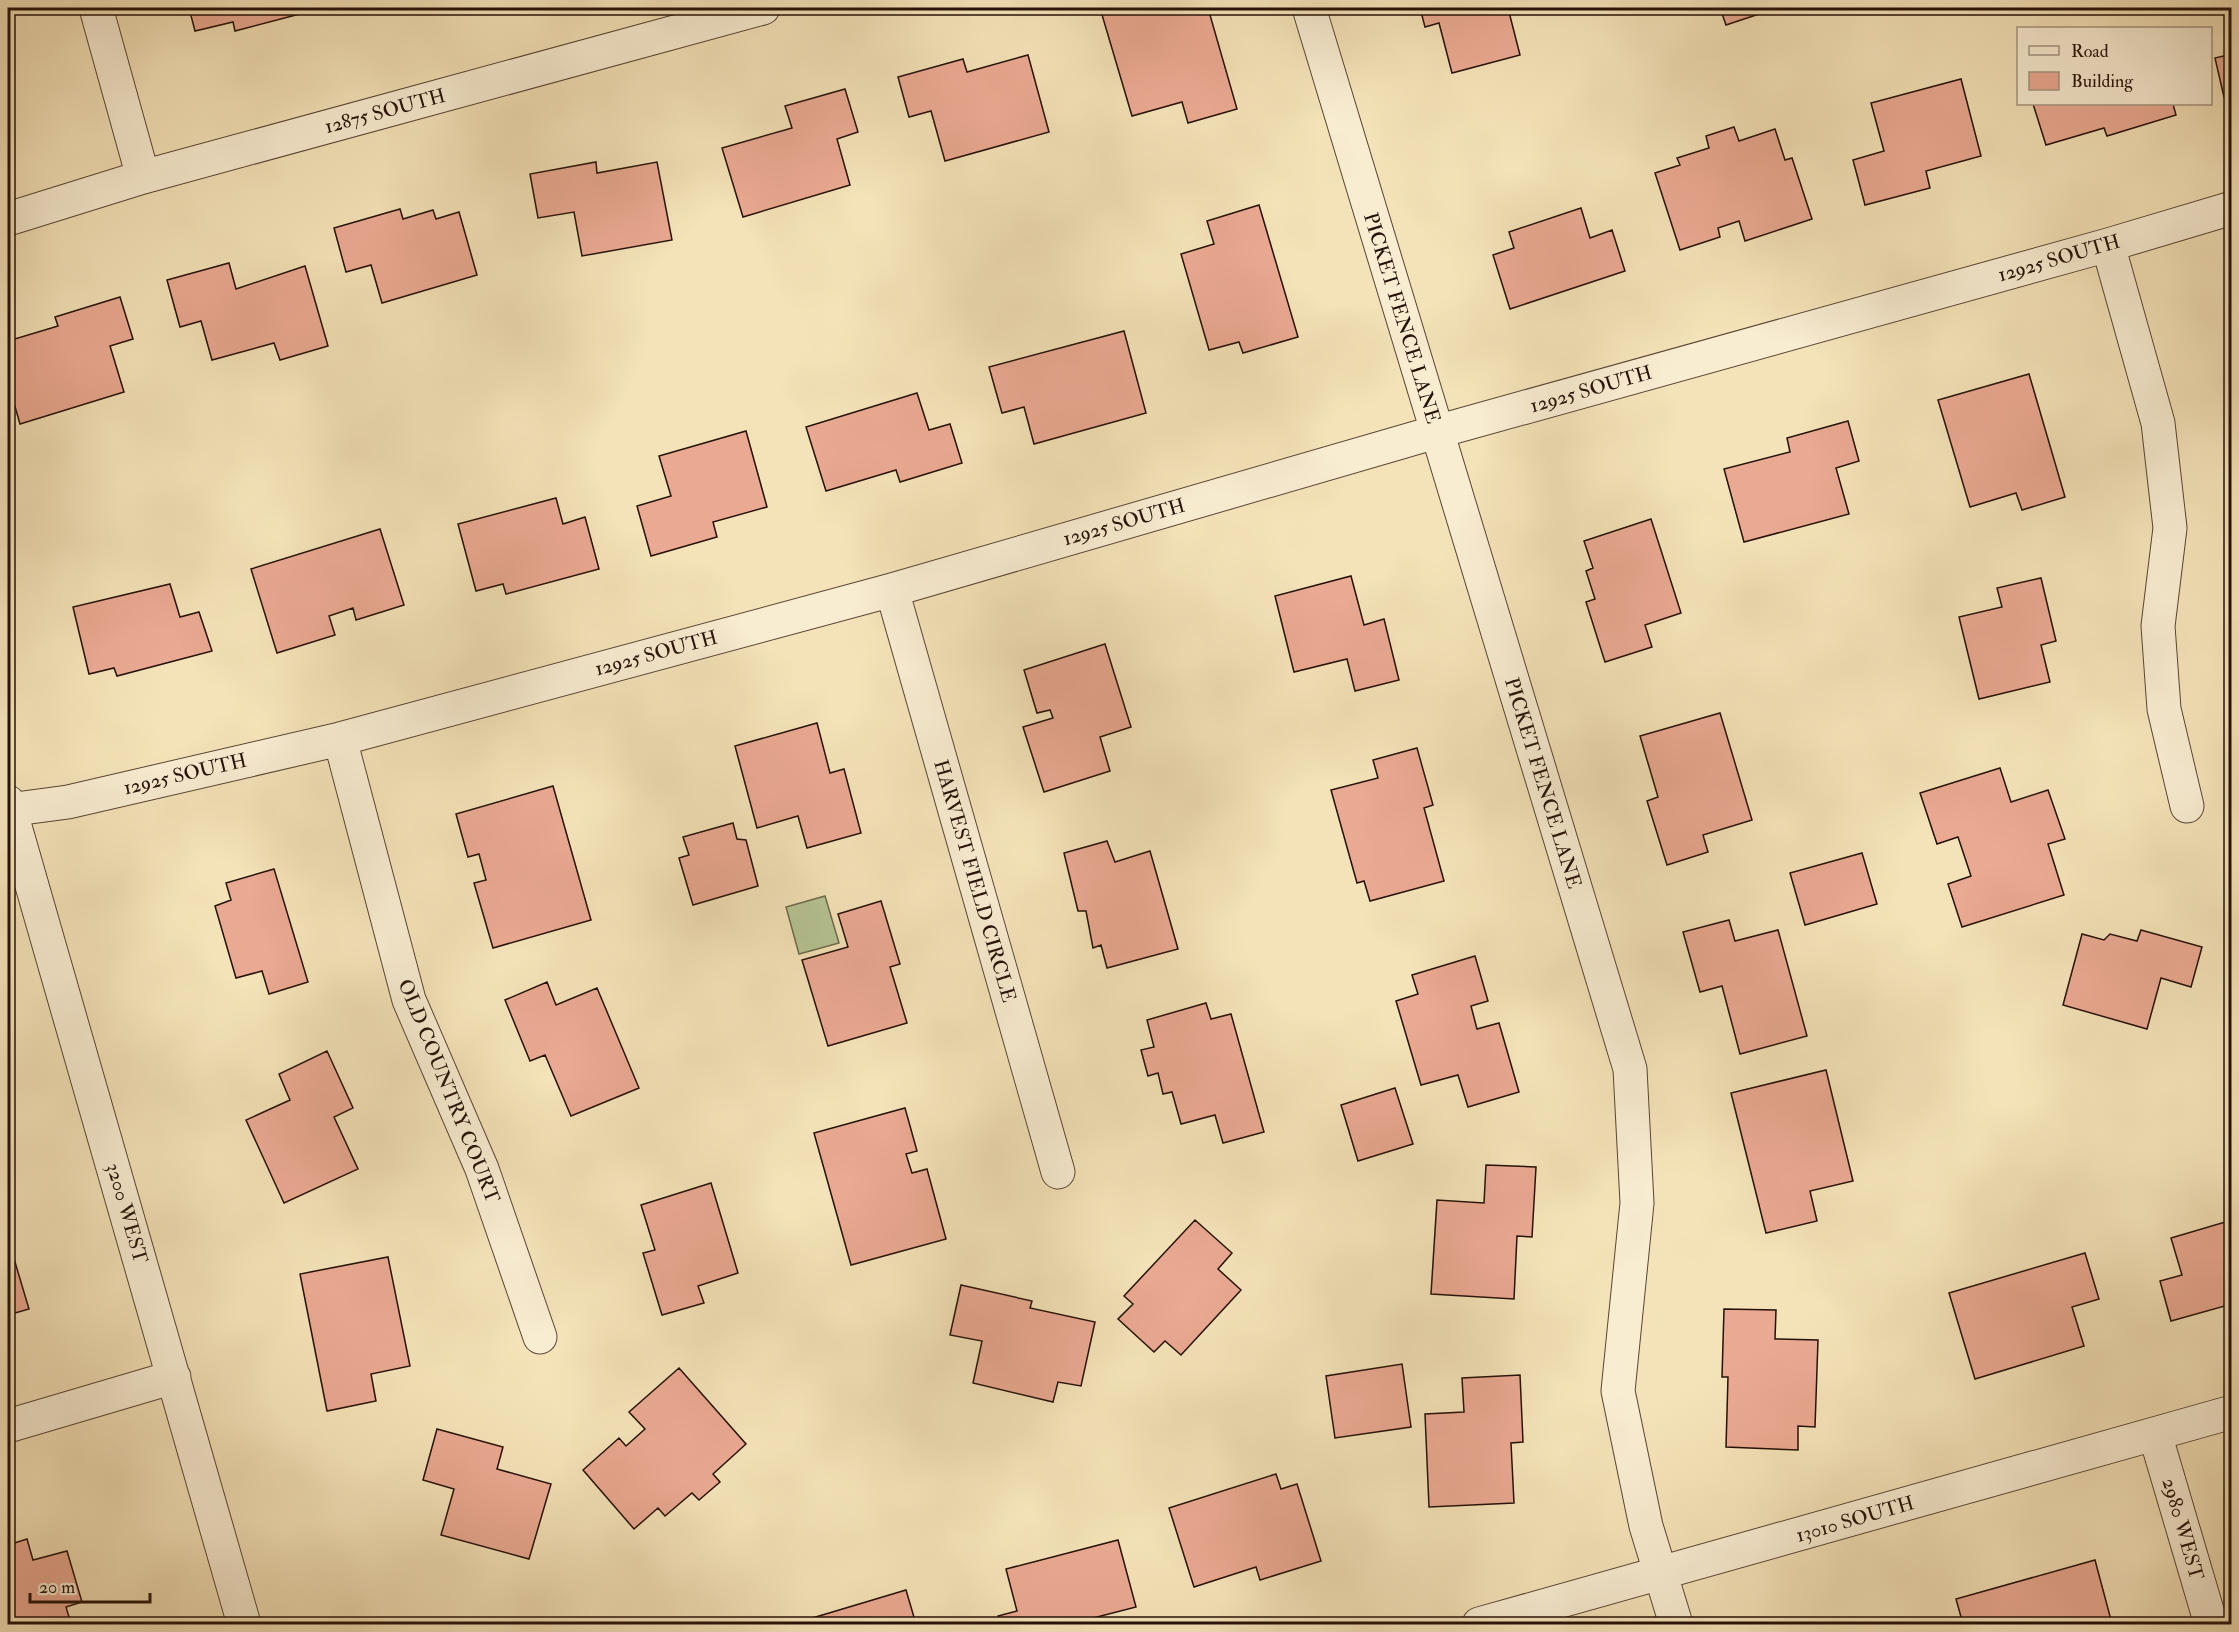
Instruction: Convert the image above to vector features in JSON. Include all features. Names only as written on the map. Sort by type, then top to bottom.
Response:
[{"type":"street","points":[[96,8],[143,177]]},
{"type":"street","name":"12875 SOUTH","points":[[8,219],[143,177],[764,8]]},
{"type":"street","name":"PICKET FENCE LANE","points":[[1309,8],[1630,1069],[1637,1203],[1618,1391],[1646,1526],[1676,1624]]},
{"type":"street","name":"12925 SOUTH","points":[[8,807],[68,801],[340,739],[892,590],[1436,432],[2108,245],[2232,208]]},
{"type":"street","points":[[2108,245],[2158,423],[2170,528],[2158,626],[2163,698],[2187,806]]},
{"type":"street","name":"HARVEST FIELD CIRCLE","points":[[892,590],[1058,1172]]},
{"type":"street","name":"OLD COUNTRY COURT","points":[[340,739],[409,1000],[482,1169],[540,1336]]},
{"type":"street","name":"3200 WEST","points":[[8,807],[244,1624]]},
{"type":"street","points":[[8,1426],[174,1377]]},
{"type":"street","name":"13010 SOUTH","points":[[1479,1624],[2232,1412]]},
{"type":"street","name":"2980 WEST","points":[[2155,1434],[2211,1624]]},
{"type":"green space","points":[[825,896],[839,943],[799,954],[786,907]]},
{"type":"building","points":[[189,8],[314,8],[315,10],[235,31],[233,22],[195,31]]},
{"type":"building","points":[[1100,8],[1208,8],[1237,109],[1188,123],[1182,102],[1132,116]]},
{"type":"building","points":[[1420,8],[1508,8],[1520,55],[1452,73],[1439,23],[1425,27]]},
{"type":"building","points":[[1720,8],[1763,8],[1765,12],[1726,25]]},
{"type":"building","points":[[2225,8],[2232,8],[2232,34]]},
{"type":"building","points":[[2232,54],[2232,95],[2224,97],[2215,58]]},
{"type":"building","points":[[1028,55],[1049,132],[945,161],[931,111],[909,117],[898,77],[963,59],[967,72]]},
{"type":"building","points":[[1961,79],[1981,156],[1926,171],[1930,188],[1865,205],[1853,160],[1884,151],[1871,103]]},
{"type":"building","points":[[845,89],[858,132],[837,139],[850,185],[743,217],[722,148],[792,128],[785,106]]},
{"type":"building","points":[[2033,105],[2173,105],[2176,115],[2107,136],[2104,128],[2046,145]]},
{"type":"building","points":[[1734,127],[1739,141],[1775,129],[1785,160],[1792,158],[1812,219],[1745,241],[1739,221],[1718,228],[1720,237],[1680,250],[1655,173],[1680,165],[1677,158],[1709,148],[1706,136]]},
{"type":"building","points":[[596,162],[597,173],[657,162],[672,240],[582,256],[574,212],[538,218],[530,174]]},
{"type":"building","points":[[1259,205],[1298,337],[1243,353],[1239,342],[1209,350],[1181,254],[1214,244],[1207,221]]},
{"type":"building","points":[[1581,208],[1590,238],[1612,230],[1625,271],[1510,309],[1493,255],[1514,248],[1509,232]]},
{"type":"building","points":[[400,209],[403,219],[433,210],[436,219],[459,212],[477,275],[382,303],[371,265],[346,272],[334,228]]},
{"type":"building","points":[[229,263],[236,289],[305,266],[328,346],[280,360],[274,343],[212,360],[201,321],[180,327],[167,280]]},
{"type":"building","points":[[120,297],[133,339],[110,346],[124,392],[20,424],[8,382],[8,341],[58,326],[55,317]]},
{"type":"building","points":[[1124,331],[1146,413],[1034,444],[1024,407],[1002,413],[989,367]]},
{"type":"building","points":[[2029,374],[2065,497],[2022,510],[2016,493],[1970,507],[1938,400]]},
{"type":"building","points":[[917,393],[929,430],[950,424],[962,463],[900,482],[896,470],[826,491],[806,427]]},
{"type":"building","points":[[1848,421],[1859,461],[1836,468],[1849,514],[1744,542],[1724,469],[1790,452],[1787,438]]},
{"type":"building","points":[[746,431],[767,507],[713,522],[717,537],[651,556],[637,506],[671,496],[659,456]]},
{"type":"building","points":[[556,498],[563,524],[585,517],[599,569],[506,594],[503,584],[476,591],[458,524]]},
{"type":"building","points":[[1651,519],[1681,613],[1645,625],[1652,647],[1605,662],[1586,602],[1595,599],[1586,571],[1593,568],[1584,541]]},
{"type":"building","points":[[380,529],[404,605],[356,620],[353,608],[329,616],[335,635],[277,653],[251,569]]},
{"type":"building","points":[[1351,576],[1364,625],[1384,619],[1399,680],[1355,691],[1347,659],[1294,672],[1275,596]]},
{"type":"building","points":[[2041,578],[2056,641],[2041,645],[2050,682],[1979,699],[1959,617],[2002,607],[1997,588]]},
{"type":"building","points":[[170,584],[180,617],[199,612],[212,651],[117,676],[114,668],[89,674],[73,607]]},
{"type":"building","points":[[1105,644],[1131,727],[1100,737],[1110,771],[1044,792],[1023,727],[1053,718],[1050,710],[1037,713],[1024,670]]},
{"type":"building","points":[[1720,713],[1752,820],[1703,835],[1708,852],[1667,865],[1647,801],[1658,797],[1640,736]]},
{"type":"building","points":[[817,723],[830,773],[844,769],[861,833],[807,848],[798,816],[757,828],[735,746]]},
{"type":"building","points":[[1417,748],[1433,805],[1424,808],[1444,881],[1370,901],[1364,881],[1357,883],[1331,790],[1378,778],[1373,760]]},
{"type":"building","points":[[2000,768],[2011,802],[2048,790],[2065,839],[2048,844],[2064,895],[1962,927],[1948,884],[1971,876],[1958,837],[1937,844],[1920,793]]},
{"type":"building","points":[[553,786],[591,920],[493,948],[474,883],[486,880],[479,854],[468,857],[456,814]]},
{"type":"building","points":[[733,823],[737,839],[746,840],[758,886],[693,905],[679,858],[689,855],[683,837]]},
{"type":"building","points":[[1107,841],[1115,862],[1150,851],[1178,949],[1107,968],[1101,945],[1093,948],[1086,911],[1078,911],[1064,853]]},
{"type":"building","points":[[1862,853],[1877,904],[1805,925],[1790,873]]},
{"type":"building","points":[[274,869],[308,982],[269,994],[262,971],[236,978],[215,906],[231,900],[226,883]]},
{"type":"building","points":[[881,901],[900,964],[890,967],[907,1023],[828,1046],[802,960],[848,947],[838,914]]},
{"type":"building","points":[[1729,920],[1735,941],[1778,930],[1807,1036],[1740,1054],[1722,986],[1700,992],[1683,932]]},
{"type":"building","points":[[2141,930],[2202,947],[2191,987],[2161,978],[2147,1029],[2063,1005],[2082,934],[2104,940],[2110,934],[2137,941]]},
{"type":"building","points":[[1475,956],[1488,1001],[1471,1006],[1477,1029],[1499,1023],[1519,1092],[1468,1107],[1458,1075],[1421,1085],[1396,1001],[1418,994],[1412,975]]},
{"type":"building","points":[[547,982],[556,1005],[597,988],[639,1088],[571,1116],[545,1055],[530,1061],[505,1000]]},
{"type":"building","points":[[1206,1003],[1211,1019],[1231,1014],[1264,1132],[1223,1143],[1215,1115],[1181,1124],[1172,1092],[1163,1094],[1158,1073],[1148,1076],[1141,1050],[1154,1047],[1147,1020]]},
{"type":"building","points":[[327,1051],[353,1108],[334,1117],[358,1169],[284,1203],[246,1120],[290,1100],[279,1074]]},
{"type":"building","points":[[1826,1070],[1853,1181],[1810,1191],[1817,1221],[1766,1233],[1731,1093]]},
{"type":"building","points":[[1395,1088],[1413,1144],[1358,1161],[1341,1105]]},
{"type":"building","points":[[905,1108],[917,1151],[906,1154],[912,1173],[927,1169],[946,1239],[851,1265],[814,1133]]},
{"type":"building","points":[[1486,1165],[1536,1167],[1532,1237],[1517,1236],[1514,1299],[1431,1294],[1437,1200],[1484,1203]]},
{"type":"building","points":[[711,1183],[738,1273],[698,1286],[704,1303],[662,1315],[643,1253],[655,1250],[641,1205]]},
{"type":"building","points":[[1195,1220],[1232,1253],[1218,1269],[1241,1290],[1181,1355],[1165,1341],[1154,1352],[1118,1319],[1133,1304],[1124,1296]]},
{"type":"building","points":[[2232,1220],[2232,1304],[2171,1321],[2160,1281],[2182,1275],[2171,1238]]},
{"type":"building","points":[[12,1252],[29,1309],[8,1315],[8,1253]]},
{"type":"building","points":[[2085,1253],[2099,1299],[2072,1307],[2084,1346],[1975,1379],[1949,1293]]},
{"type":"building","points":[[388,1257],[410,1366],[371,1374],[376,1401],[327,1411],[300,1274]]},
{"type":"building","points":[[961,1285],[1032,1301],[1030,1308],[1095,1322],[1081,1386],[1058,1382],[1053,1402],[973,1383],[982,1341],[950,1335]]},
{"type":"building","points":[[1724,1309],[1776,1310],[1775,1339],[1818,1340],[1815,1427],[1798,1426],[1798,1450],[1726,1447],[1728,1377],[1722,1377]]},
{"type":"building","points":[[1402,1364],[1411,1427],[1335,1438],[1326,1376]]},
{"type":"building","points":[[679,1368],[746,1444],[713,1474],[720,1482],[699,1500],[692,1493],[665,1516],[658,1508],[634,1529],[583,1470],[619,1438],[626,1446],[645,1429],[629,1412]]},
{"type":"building","points":[[1520,1375],[1523,1442],[1511,1443],[1514,1503],[1429,1507],[1425,1414],[1464,1412],[1462,1378]]},
{"type":"building","points":[[437,1429],[503,1447],[497,1469],[551,1484],[529,1559],[441,1535],[454,1489],[423,1480]]},
{"type":"building","points":[[1276,1474],[1281,1489],[1297,1484],[1321,1561],[1260,1580],[1256,1567],[1194,1587],[1169,1508]]},
{"type":"building","points":[[27,1539],[33,1560],[67,1551],[82,1602],[66,1607],[71,1624],[8,1624],[8,1545]]},
{"type":"building","points":[[1118,1540],[1136,1607],[1070,1624],[1000,1624],[998,1616],[1017,1611],[1006,1569]]},
{"type":"building","points":[[2095,1560],[2111,1620],[2096,1624],[1963,1624],[1956,1599]]},
{"type":"building","points":[[906,1590],[916,1624],[800,1624],[799,1622]]}]
